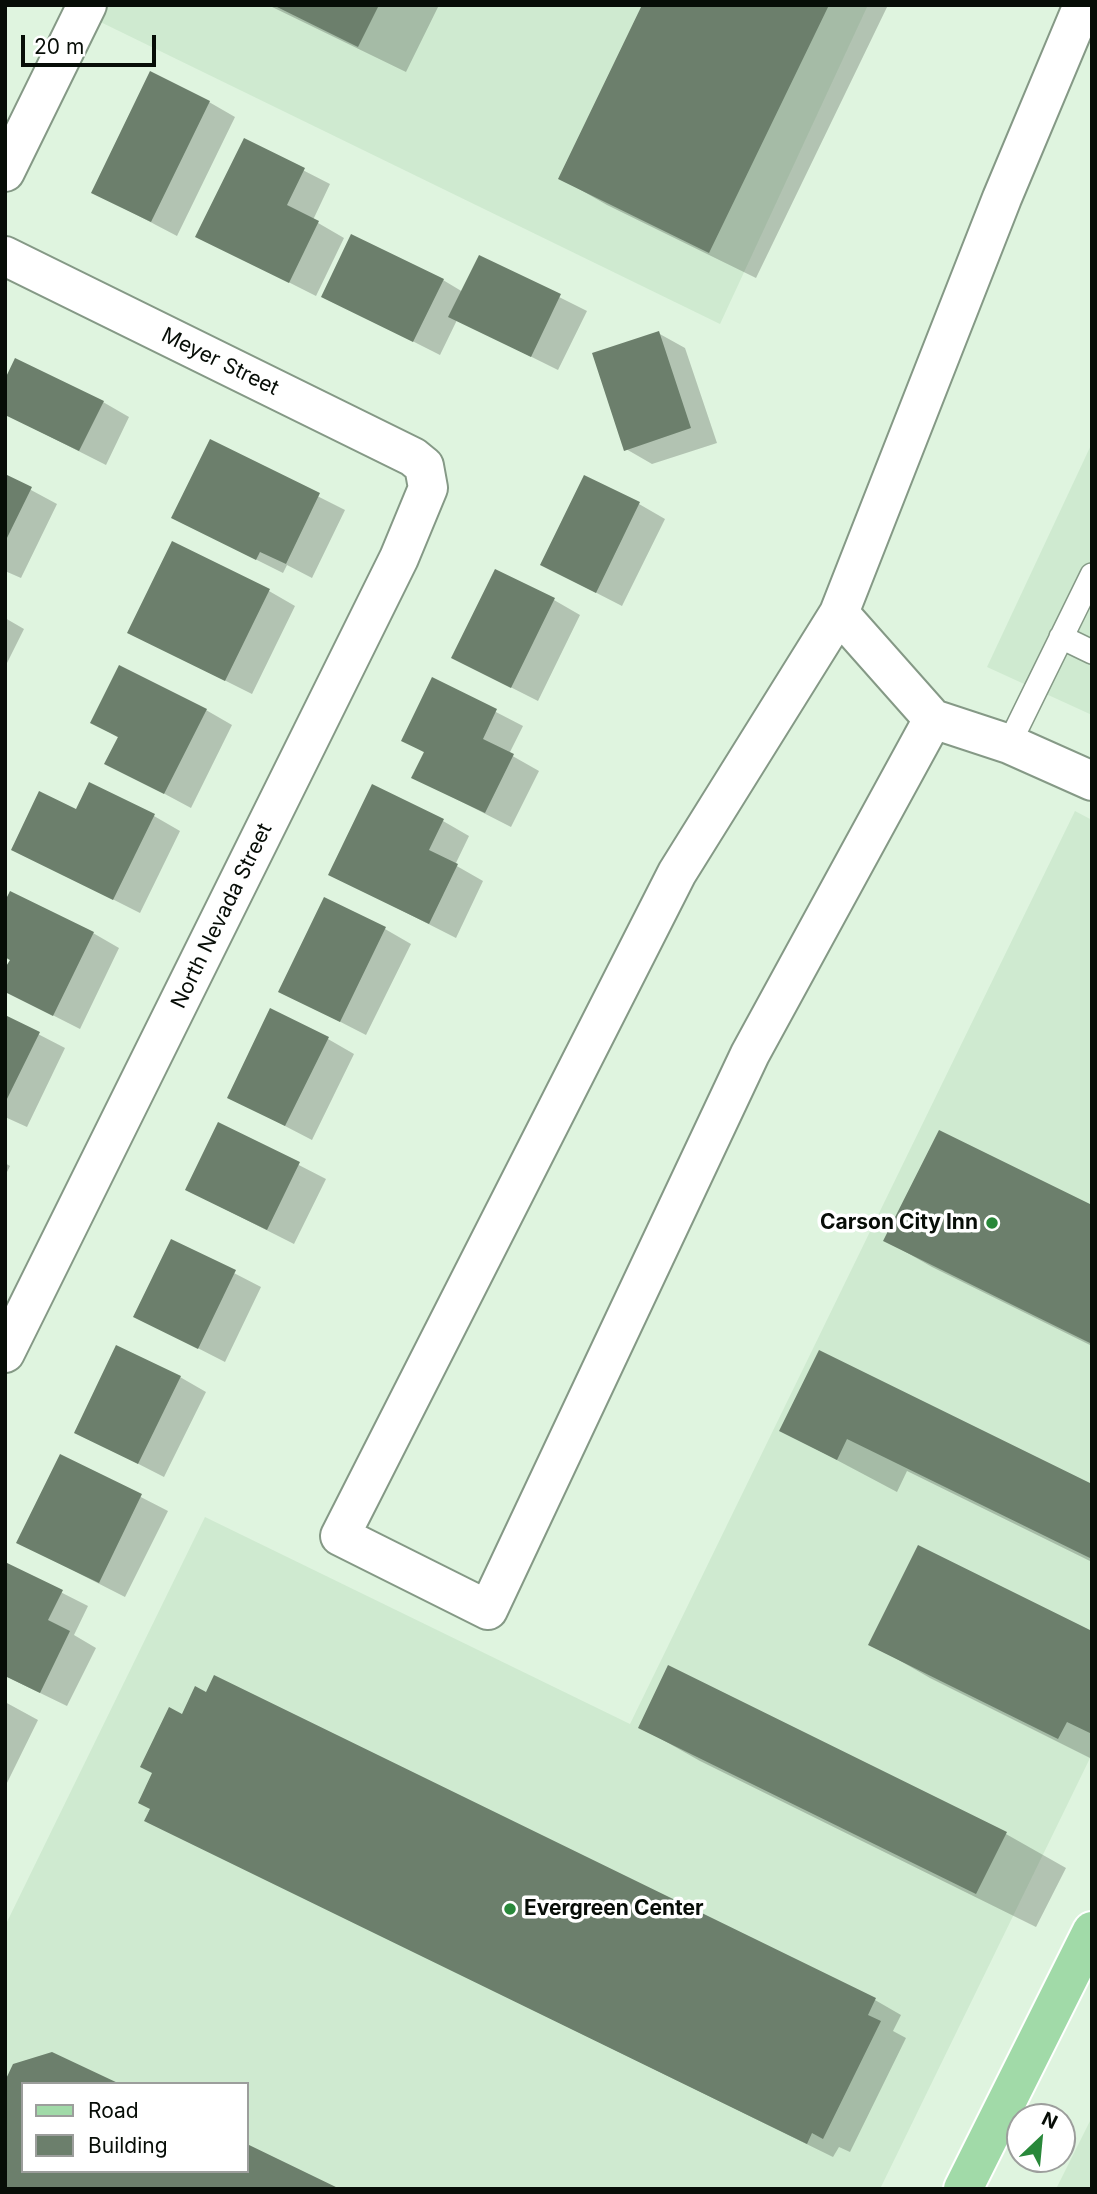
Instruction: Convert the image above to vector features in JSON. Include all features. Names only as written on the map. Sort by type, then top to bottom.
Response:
[{"type":"main road","points":[[963,2189],[1092,1931]]},
{"type":"street","points":[[5,172],[86,5]]},
{"type":"street","points":[[933,719],[750,1054],[488,1610],[340,1536],[677,873],[839,613],[1002,198],[1083,5]]},
{"type":"street","name":"Meyer Street","points":[[5,256],[414,457],[424,466],[424,476]]},
{"type":"street","name":"North Nevada Street","points":[[5,1353],[399,558],[428,488],[424,476]]},
{"type":"street","points":[[839,613],[933,719],[1009,744],[1092,781]]},
{"type":"lane","points":[[1009,744],[1089,586]]},
{"type":"lane","points":[[1061,637],[1092,652]]},
{"type":"shaded area","points":[[86,5],[868,5],[720,324],[82,13]]},
{"type":"shaded area","points":[[1092,443],[1092,715],[987,667]]},
{"type":"shaded area","points":[[1075,811],[1092,820],[1092,1754],[880,2189],[5,2189],[5,1926],[205,1517],[630,1724]]},
{"type":"shaded area","points":[[1092,2117],[1092,2189],[1056,2189],[1064,2173],[1076,2173],[1076,2149]]},
{"type":"building","points":[[273,5],[379,5],[358,47]]},
{"type":"building","points":[[642,5],[829,5],[709,253],[558,179]]},
{"type":"building","points":[[150,71],[210,101],[151,222],[91,193]]},
{"type":"building","points":[[244,138],[305,168],[287,205],[319,221],[289,283],[195,237]]},
{"type":"building","points":[[351,234],[444,279],[413,342],[321,297]]},
{"type":"building","points":[[479,255],[561,294],[531,357],[448,317]]},
{"type":"building","points":[[659,331],[691,428],[624,451],[592,353]]},
{"type":"building","points":[[15,358],[104,401],[79,451],[5,415],[5,379]]},
{"type":"building","points":[[210,439],[320,493],[286,564],[260,552],[256,560],[171,518]]},
{"type":"building","points":[[5,474],[32,487],[5,542]]},
{"type":"building","points":[[584,475],[640,502],[596,593],[540,565]]},
{"type":"building","points":[[172,541],[270,589],[225,681],[127,633]]},
{"type":"building","points":[[495,569],[555,598],[511,688],[451,658]]},
{"type":"building","points":[[119,665],[207,709],[164,794],[104,764],[118,737],[90,723]]},
{"type":"building","points":[[432,677],[497,709],[483,739],[514,754],[485,813],[411,778],[424,752],[401,741]]},
{"type":"building","points":[[89,782],[155,814],[113,900],[11,850],[39,791],[76,809]]},
{"type":"building","points":[[372,784],[444,819],[429,850],[458,864],[429,924],[328,875]]},
{"type":"building","points":[[10,891],[94,932],[53,1016],[5,992],[5,968],[10,960],[5,957],[5,901]]},
{"type":"building","points":[[324,897],[386,927],[340,1022],[278,992]]},
{"type":"building","points":[[270,1008],[329,1037],[285,1126],[227,1098]]},
{"type":"building","points":[[5,1015],[40,1032],[5,1103]]},
{"type":"building","points":[[218,1122],[300,1162],[267,1230],[185,1190]]},
{"type":"building","name":"Carson City Inn","points":[[939,1130],[1092,1205],[1092,1344],[883,1241]]},
{"type":"building","points":[[171,1239],[236,1270],[198,1349],[133,1317]]},
{"type":"building","points":[[116,1345],[181,1376],[138,1464],[74,1433]]},
{"type":"building","points":[[819,1350],[1092,1484],[1092,1559],[847,1439],[837,1460],[779,1431]]},
{"type":"building","points":[[60,1454],[142,1494],[99,1583],[16,1543]]},
{"type":"building","points":[[918,1545],[1092,1631],[1092,1734],[1067,1722],[1058,1739],[868,1645]]},
{"type":"building","points":[[5,1562],[63,1590],[48,1620],[70,1631],[40,1693],[5,1676]]},
{"type":"building","points":[[668,1665],[1007,1832],[976,1894],[638,1728]]},
{"type":"building","name":"Evergreen Center","points":[[214,1675],[876,1998],[868,2015],[881,2021],[823,2139],[812,2133],[807,2144],[144,1821],[150,1809],[138,1803],[152,1773],[140,1767],[169,1707],[182,1714],[195,1686],[206,1692]]},
{"type":"building","points":[[52,2052],[116,2082],[21,2082],[21,2173],[248,2173],[248,2144],[340,2189],[5,2189],[5,2081],[13,2064]]},
{"type":"place","name":"Carson City Inn","points":[[992,1223]]},
{"type":"place","name":"Evergreen Center","points":[[510,1909]]}]
